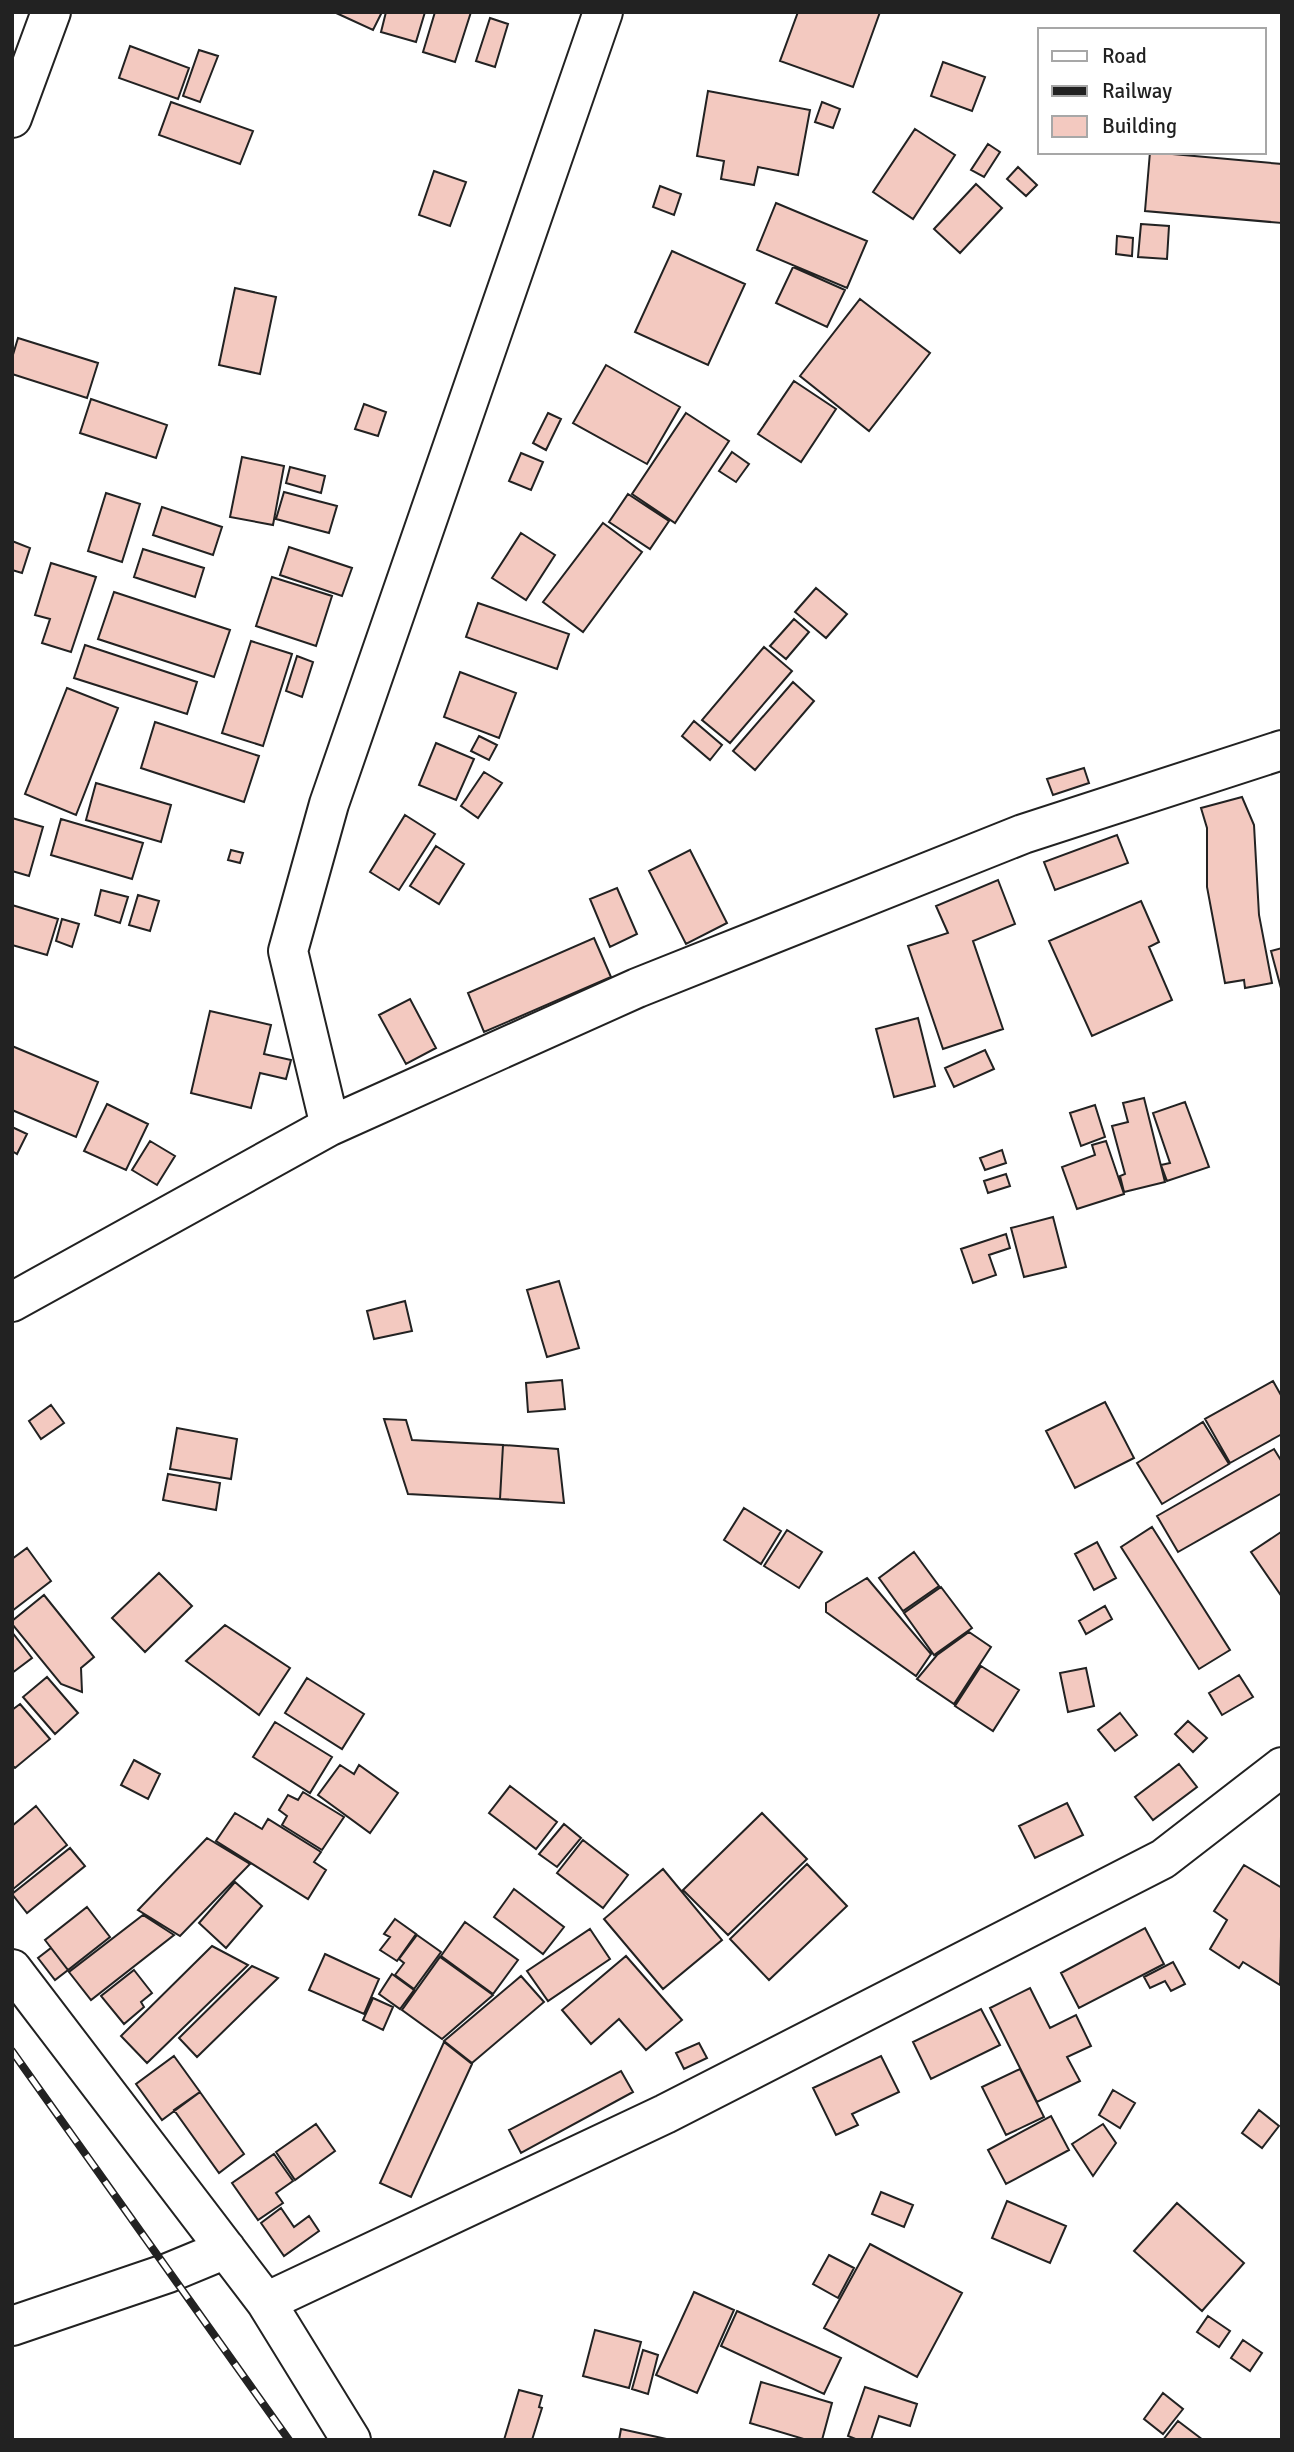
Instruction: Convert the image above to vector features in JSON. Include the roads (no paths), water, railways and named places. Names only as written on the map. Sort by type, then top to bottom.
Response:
[{"type":"street","points":[[12,118],[51,12]]},
{"type":"street","points":[[330,1126],[288,951],[328,804],[603,12]]},
{"type":"street","points":[[12,1302],[330,1126],[637,988],[1023,834],[1282,750]]},
{"type":"street","points":[[266,2302],[665,2114],[1151,1865],[1282,1767]]},
{"type":"street","points":[[12,1969],[266,2302],[351,2440]]},
{"type":"street","points":[[12,2326],[169,2273],[226,2249]]},
{"type":"railway","points":[[12,2051],[289,2440]]}]
